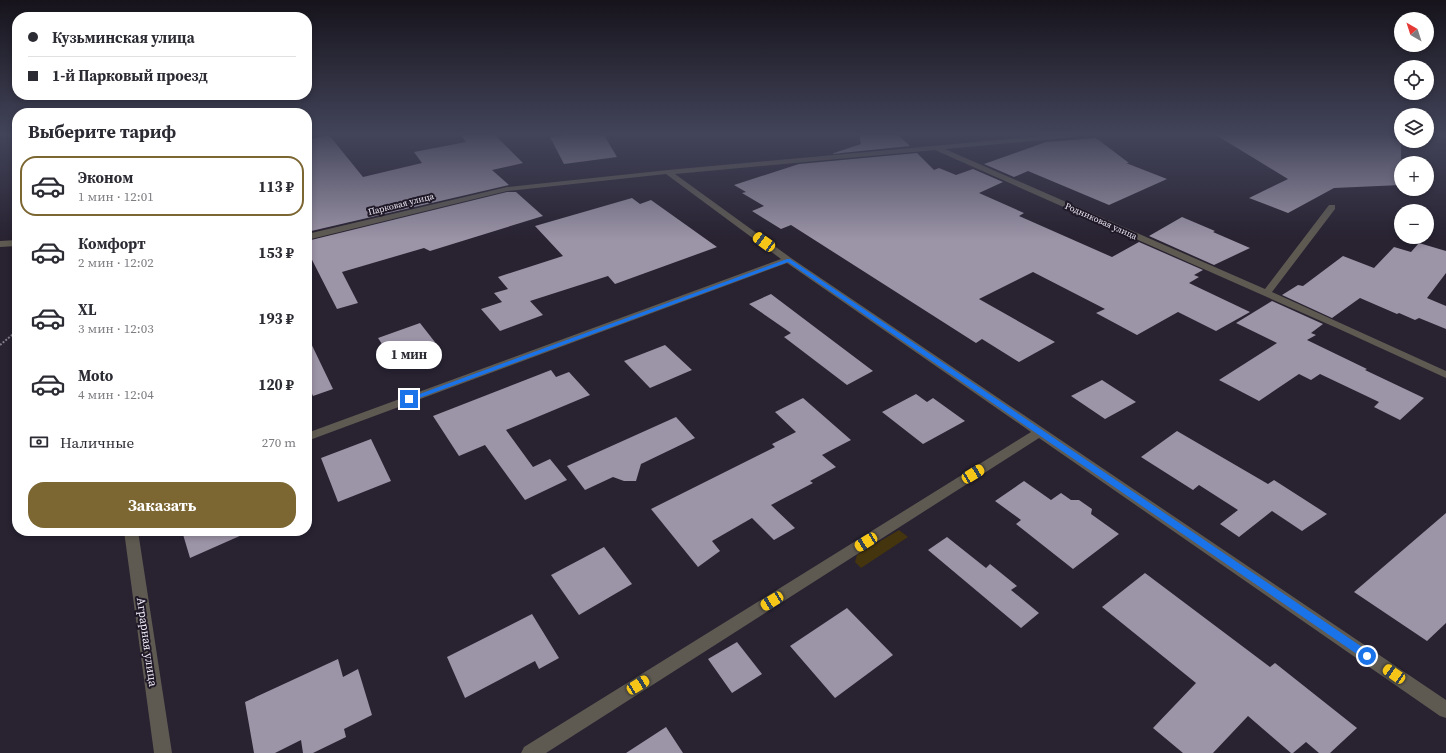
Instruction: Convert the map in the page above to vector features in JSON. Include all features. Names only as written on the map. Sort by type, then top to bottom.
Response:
[{"type":"street","name":"Парковая улица","points":[[312,236],[507,189],[689,170]]},
{"type":"street","name":"Родниковая улица","points":[[986,170],[1446,375]]},
{"type":"street","points":[[668,172],[788,260],[1446,710]]},
{"type":"street","points":[[1266,294],[1332,207]]},
{"type":"street","points":[[0,244],[12,243]]},
{"type":"street","points":[[312,435],[788,260]]},
{"type":"street","points":[[530,753],[1040,432]]},
{"type":"street","name":"Аграрная улица","points":[[132,536],[163,753]]},
{"type":"path","points":[[0,345],[12,335]]},
{"type":"shaded area","points":[[899,530],[908,537],[861,568],[855,562],[857,555]]},
{"type":"building","points":[[312,170],[357,170],[363,177],[392,170],[492,170],[509,185],[312,231]]},
{"type":"building","points":[[780,170],[944,170],[956,175],[970,170],[976,170],[1003,182],[979,193],[1024,213],[1019,216],[1112,257],[1139,242],[1203,270],[1194,275],[1199,277],[1189,283],[1250,312],[1216,331],[1178,312],[1137,335],[1096,313],[1105,309],[1033,272],[979,299],[1055,342],[1019,362],[982,339],[976,343],[791,225],[781,229],[752,211],[764,206],[742,193],[746,192],[734,185]]},
{"type":"building","points":[[998,170],[1144,170],[1167,179],[1109,205],[1028,171],[1014,177]]},
{"type":"building","points":[[1274,170],[1394,170],[1394,185],[1334,188],[1288,213],[1249,198],[1288,179]]},
{"type":"building","points":[[507,192],[516,192],[543,216],[430,251],[424,248],[342,272],[358,303],[337,309],[312,260],[312,240]]},
{"type":"building","points":[[632,198],[640,204],[651,200],[717,247],[615,284],[608,276],[530,301],[543,315],[500,331],[481,309],[502,302],[494,293],[508,289],[498,277],[563,256],[535,226]]},
{"type":"building","points":[[1182,217],[1250,248],[1214,265],[1149,236]]},
{"type":"building","points":[[1418,244],[1446,251],[1446,273],[1427,298],[1446,306],[1446,329],[1419,318],[1415,320],[1399,313],[1397,314],[1360,298],[1332,318],[1282,295],[1298,285],[1303,286],[1343,256],[1374,268],[1394,247],[1411,252]]},
{"type":"building","points":[[771,294],[873,371],[847,385],[784,337],[791,333],[749,304]]},
{"type":"building","points":[[1272,301],[1323,324],[1311,333],[1316,335],[1307,340],[1424,398],[1400,420],[1374,407],[1379,402],[1320,374],[1311,380],[1299,374],[1259,401],[1219,380],[1277,343],[1236,323]]},
{"type":"building","points":[[420,323],[438,346],[394,362],[378,338]]},
{"type":"building","points":[[312,345],[333,389],[313,396],[312,394]]},
{"type":"building","points":[[665,345],[692,370],[650,388],[624,361]]},
{"type":"building","points":[[551,370],[556,377],[569,372],[590,395],[506,430],[533,467],[550,459],[567,480],[525,500],[485,445],[459,456],[433,416]]},
{"type":"building","points":[[1102,380],[1136,402],[1105,419],[1071,396]]},
{"type":"building","points":[[916,394],[927,402],[933,398],[965,421],[923,444],[882,412]]},
{"type":"building","points":[[803,398],[851,440],[822,455],[836,467],[810,481],[813,483],[771,505],[795,528],[774,540],[752,518],[712,541],[720,551],[698,567],[651,509],[775,447],[772,444],[796,432],[775,412]]},
{"type":"building","points":[[676,417],[695,438],[641,464],[636,481],[624,481],[613,477],[585,490],[567,466]]},
{"type":"building","points":[[1177,431],[1268,484],[1274,480],[1327,514],[1302,531],[1272,511],[1239,537],[1220,524],[1238,510],[1199,485],[1193,490],[1141,457]]},
{"type":"building","points":[[371,439],[391,481],[338,502],[321,458]]},
{"type":"building","points":[[1024,481],[1051,500],[1061,493],[1071,500],[1079,500],[1092,509],[1091,514],[1119,534],[1073,569],[1016,524],[1021,520],[995,501]]},
{"type":"building","points":[[1446,513],[1446,623],[1427,641],[1354,592]]},
{"type":"building","points":[[183,536],[240,536],[190,558]]},
{"type":"building","points":[[947,537],[986,568],[990,564],[1017,586],[1011,590],[1039,613],[1021,628],[928,550]]},
{"type":"building","points":[[604,547],[632,584],[579,615],[551,575]]},
{"type":"building","points":[[1145,573],[1270,667],[1275,663],[1357,728],[1330,753],[1319,753],[1306,742],[1291,753],[1248,716],[1213,753],[1183,753],[1153,728],[1196,683],[1102,607]]},
{"type":"building","points":[[847,608],[893,655],[835,698],[790,646]]},
{"type":"building","points":[[532,614],[559,658],[539,669],[535,661],[465,698],[447,657]]},
{"type":"building","points":[[737,642],[762,674],[732,693],[708,659]]},
{"type":"building","points":[[338,659],[343,677],[358,669],[372,715],[344,729],[346,737],[313,753],[303,753],[301,740],[275,753],[254,753],[245,702]]},
{"type":"building","points":[[666,727],[683,753],[626,753]]},
{"type":"route","points":[[409,399],[788,260],[1367,656]]}]
